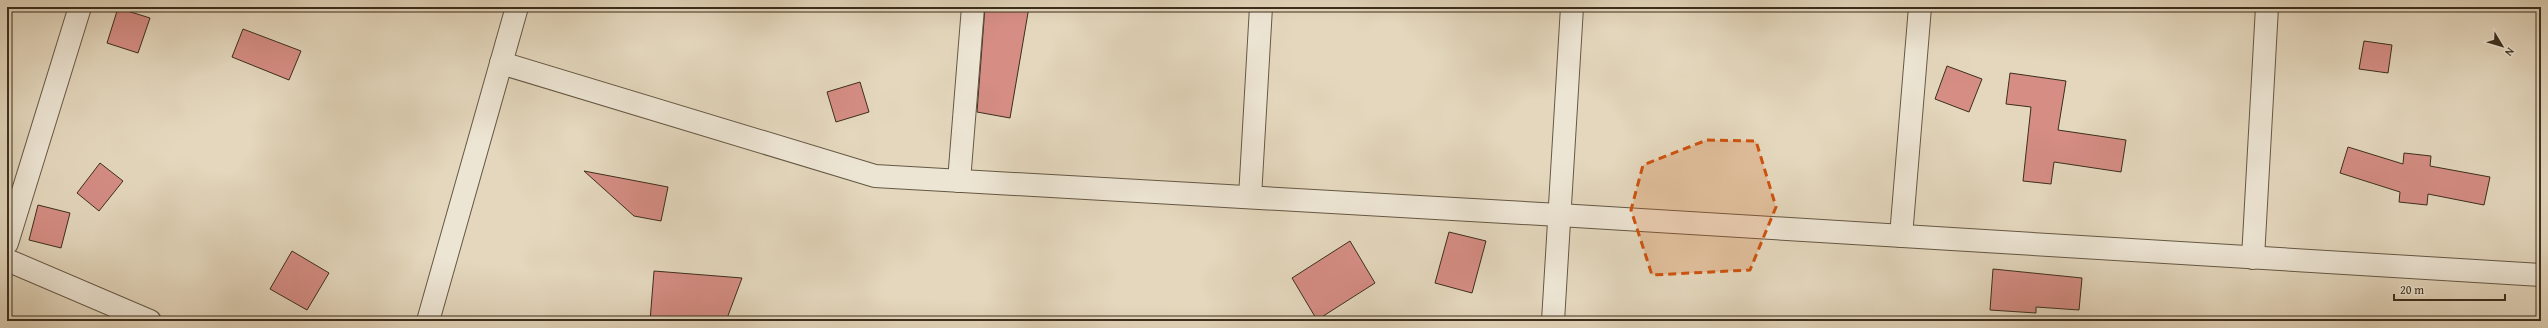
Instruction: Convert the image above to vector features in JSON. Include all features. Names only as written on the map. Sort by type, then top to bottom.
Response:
[{"type":"street","points":[[7,243],[80,7]]},
{"type":"street","points":[[428,321],[517,7]]},
{"type":"street","points":[[959,181],[974,7]]},
{"type":"street","points":[[1250,197],[1261,7]]},
{"type":"street","points":[[1552,321],[1572,7]]},
{"type":"street","points":[[1901,236],[1920,7]]},
{"type":"street","points":[[2253,258],[2267,7]]},
{"type":"street","points":[[501,63],[875,176],[1559,215],[2541,275]]},
{"type":"street","points":[[7,260],[150,321]]},
{"type":"highlighted area","points":[[1707,140],[1756,141],[1776,207],[1750,270],[1652,275],[1631,210],[1643,165]]},
{"type":"building","points":[[985,7],[1029,7],[1010,118],[977,112]]},
{"type":"building","points":[[118,8],[150,18],[138,53],[107,43]]},
{"type":"building","points":[[243,29],[301,51],[289,80],[232,57]]},
{"type":"building","points":[[2364,41],[2392,45],[2388,73],[2359,69]]},
{"type":"building","points":[[1947,66],[1982,79],[1969,112],[1935,99]]},
{"type":"building","points":[[2010,73],[2066,81],[2058,130],[2126,140],[2121,172],[2054,162],[2051,184],[2023,181],[2031,107],[2006,104]]},
{"type":"building","points":[[860,82],[869,112],[836,122],[827,92]]},
{"type":"building","points":[[2348,147],[2403,164],[2404,153],[2431,156],[2430,166],[2490,177],[2484,205],[2428,194],[2427,205],[2399,202],[2400,192],[2340,173]]},
{"type":"building","points":[[100,163],[123,181],[99,211],[77,193]]},
{"type":"building","points":[[584,171],[668,187],[661,221],[634,216]]},
{"type":"building","points":[[38,205],[70,213],[61,248],[29,240]]},
{"type":"building","points":[[1449,232],[1486,241],[1472,293],[1435,283]]},
{"type":"building","points":[[1350,241],[1375,283],[1317,320],[1292,278]]},
{"type":"building","points":[[292,251],[329,273],[307,310],[270,289]]},
{"type":"building","points":[[1993,269],[2082,278],[2079,310],[2036,307],[2036,313],[1990,310]]},
{"type":"building","points":[[654,271],[742,278],[726,321],[650,321]]}]
